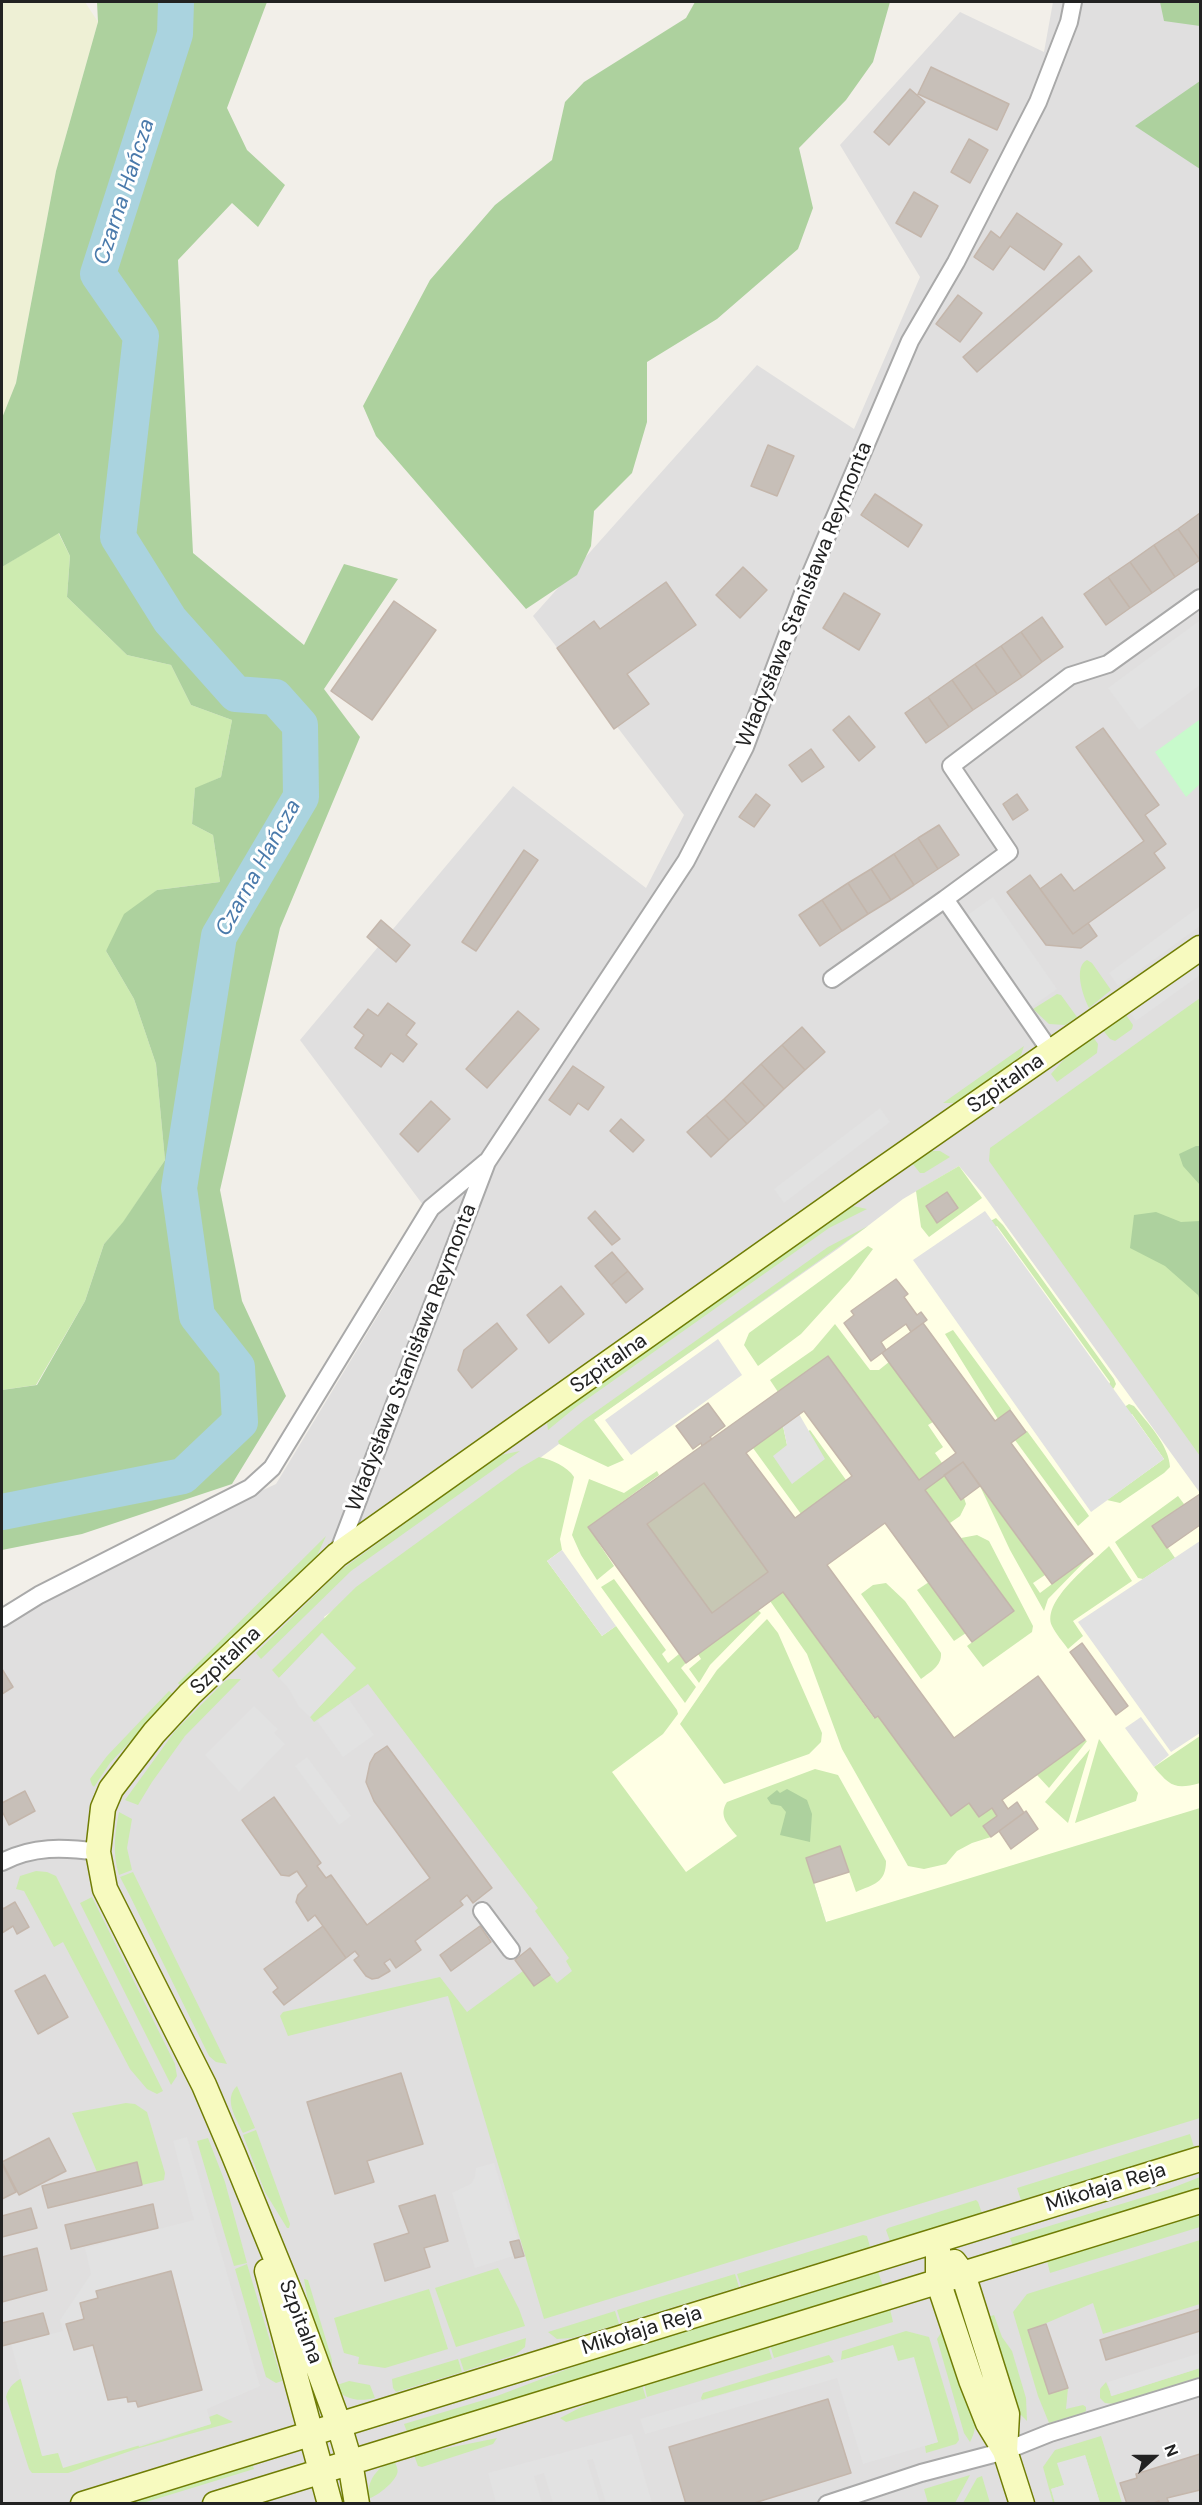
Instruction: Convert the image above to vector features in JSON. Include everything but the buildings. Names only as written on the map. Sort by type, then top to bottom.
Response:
[{"type":"street","name":"Władysława Stanisława Reymonta","points":[[337,1555],[487,1162],[686,861],[745,747],[806,585],[905,352],[992,194],[1038,102],[1069,22],[1073,2]]},
{"type":"street","points":[[832,979],[1009,852],[951,765],[1070,676],[1108,664],[1200,598]]},
{"type":"street","points":[[945,899],[1052,1052]]},
{"type":"street","name":"Szpitalna","points":[[357,2504],[350,2462],[339,2425],[295,2305],[204,2085],[105,1888],[98,1852],[106,1799],[127,1767],[190,1694],[337,1555],[864,1182],[1200,948]]},
{"type":"street","name":"Władysława Stanisława Reymonta","points":[[2,1618],[39,1595],[250,1488],[272,1468],[431,1208],[487,1162]]},
{"type":"street","points":[[2,1862],[24,1851],[53,1849],[98,1852]]},
{"type":"street","points":[[482,1911],[511,1950]]},
{"type":"street","name":"Mikołaja Reja","points":[[83,2504],[1200,2159]]},
{"type":"street","name":"Szpitalna","points":[[245,2185],[330,2504]]},
{"type":"street","name":"Mikołaja Reja","points":[[215,2504],[1200,2201]]},
{"type":"street","points":[[938,2240],[963,2274],[1007,2414],[1005,2451]]},
{"type":"street","points":[[938,2240],[938,2281],[971,2380],[988,2424],[1005,2451],[1022,2504]]},
{"type":"street","points":[[826,2504],[921,2473],[1005,2451],[1050,2433],[1200,2387]]},
{"type":"shaded area","points":[[2,2],[85,2],[98,22],[56,171],[16,383],[2,418]]},
{"type":"shaded area","points":[[1053,2],[1200,2],[1200,2503],[2,2503],[2,1612],[276,1484],[435,1221],[300,1040],[513,786],[646,888],[684,815],[533,616],[757,365],[854,429],[920,277],[840,145],[960,12],[1044,52]]},
{"type":"shaded area","points":[[1199,621],[1200,685],[1139,730],[1108,688]]},
{"type":"shaded area","points":[[993,897],[1057,989],[1030,1008],[966,916]]},
{"type":"shaded area","points":[[1200,906],[1200,926],[1118,986],[1109,973]]},
{"type":"shaded area","points":[[1200,956],[1200,975],[1136,1021],[1123,1003]]},
{"type":"shaded area","points":[[880,1108],[890,1122],[784,1203],[774,1189]]},
{"type":"shaded area","points":[[959,1166],[983,1194],[1200,1493],[1200,1848],[826,1922],[814,1883],[581,1965],[324,1617],[559,1444],[839,1248],[903,1199]]},
{"type":"shaded area","points":[[985,1211],[1164,1459],[1091,1512],[913,1260]]},
{"type":"shaded area","points":[[718,1339],[742,1375],[631,1455],[605,1420]]},
{"type":"shaded area","points":[[799,1414],[825,1459],[792,1484],[773,1456],[787,1445],[783,1426]]},
{"type":"shaded area","points":[[704,1483],[768,1572],[712,1613],[647,1524]]},
{"type":"shaded area","points":[[1200,1541],[1200,1733],[1171,1752],[1078,1622]]},
{"type":"shaded area","points":[[562,1550],[616,1626],[602,1636],[547,1561]]},
{"type":"shaded area","points":[[322,1633],[356,1668],[310,1717],[299,1707],[289,1689],[279,1678]]},
{"type":"shaded area","points":[[348,1698],[374,1735],[343,1757],[317,1721]]},
{"type":"shaded area","points":[[254,1706],[278,1729],[274,1733],[285,1744],[239,1792],[205,1755]]},
{"type":"shaded area","points":[[1141,1717],[1169,1755],[1154,1767],[1125,1728]]},
{"type":"shaded area","points":[[307,1757],[351,1816],[339,1825],[295,1766]]},
{"type":"shaded area","points":[[187,2137],[260,2386],[207,2409],[211,2424],[63,2468],[58,2453],[42,2456],[11,2344],[63,2331],[60,2320],[91,2274],[85,2248],[194,2220],[173,2141]],"holes":[[[171,2271],[202,2390],[139,2407],[136,2401],[128,2402],[127,2397],[108,2400],[93,2345],[74,2350],[67,2324],[84,2319],[98,2298],[97,2291]]]},
{"type":"shaded area","points":[[494,2163],[518,2239],[509,2242],[513,2256],[475,2268],[452,2193],[471,2184],[476,2168]]},
{"type":"shaded area","points":[[893,2345],[898,2361],[914,2357],[938,2442],[863,2464],[837,2378],[645,2434],[640,2419]]},
{"type":"shaded area","points":[[1200,2353],[1200,2368],[1111,2396],[1108,2382]]},
{"type":"shaded area","points":[[632,2434],[652,2503],[606,2503],[593,2459],[587,2460],[600,2503],[553,2503],[544,2473],[534,2476],[542,2503],[496,2503],[488,2473]]},
{"type":"shaded area","points":[[1085,2455],[1100,2503],[1055,2503],[1051,2489],[1064,2485],[1057,2463]]},
{"type":"green space","points":[[97,2],[267,2],[227,108],[247,150],[285,185],[258,227],[232,203],[178,260],[193,553],[304,645],[344,564],[398,579],[324,689],[360,737],[280,928],[220,1190],[242,1301],[286,1396],[232,1484],[82,1534],[2,1550],[2,1390],[37,1385],[85,1301],[104,1244],[123,1222],[165,1160],[156,1064],[134,999],[106,951],[124,914],[157,890],[220,882],[213,835],[192,824],[195,788],[221,777],[232,720],[191,705],[171,665],[127,655],[67,597],[70,556],[59,533],[2,567],[2,418],[16,383],[56,171],[98,22]]},
{"type":"green space","points":[[695,2],[890,2],[873,62],[846,100],[799,148],[813,208],[798,249],[717,319],[647,362],[647,422],[632,473],[594,511],[591,546],[577,575],[526,609],[376,436],[363,406],[430,280],[495,205],[552,160],[565,102],[584,82],[686,18]]},
{"type":"green space","points":[[1160,2],[1200,2],[1200,26],[1164,21]]},
{"type":"green space","points":[[1200,81],[1200,169],[1135,126]]},
{"type":"green space","points":[[58,532],[70,556],[67,597],[127,655],[171,665],[191,705],[232,720],[221,777],[195,789],[192,824],[213,835],[220,882],[157,890],[106,951],[134,999],[156,1064],[165,1160],[123,1223],[104,1244],[85,1301],[36,1385],[2,1390],[2,567]]},
{"type":"green space","points":[[1199,720],[1200,784],[1186,797],[1155,752]]},
{"type":"green space","points":[[1087,960],[1092,963],[1111,990],[1089,1008],[1080,975],[1083,964]]},
{"type":"green space","points":[[1057,994],[1061,995],[1077,1017],[1065,1025],[1049,1024],[1033,1009]]},
{"type":"green space","points":[[1200,998],[1200,1456],[989,1161],[990,1148]]},
{"type":"green space","points":[[1124,1012],[1133,1025],[1132,1029],[1115,1041],[1110,1039],[1102,1029]]},
{"type":"green space","points":[[1091,1034],[1098,1044],[1097,1053],[1057,1082],[1051,1074],[1076,1046]]},
{"type":"green space","points":[[1024,1046],[1021,1055],[1011,1064],[956,1103],[943,1103]]},
{"type":"green space","points":[[1200,1146],[1200,1185],[1183,1166],[1179,1154]]},
{"type":"green space","points":[[940,1151],[950,1157],[924,1173],[920,1173],[912,1163],[925,1153]]},
{"type":"green space","points":[[959,1166],[982,1198],[929,1237],[921,1227],[916,1191]]},
{"type":"green space","points":[[853,1206],[867,1209],[829,1228],[576,1407],[548,1430],[547,1423],[555,1416]]},
{"type":"green space","points":[[1156,1212],[1181,1222],[1200,1221],[1200,1301],[1198,1295],[1165,1266],[1130,1248],[1134,1215]]},
{"type":"green space","points":[[996,1218],[1114,1379],[1116,1384],[1114,1388],[1105,1395],[1110,1382],[997,1226],[986,1233],[981,1226]]},
{"type":"green space","points":[[868,1226],[594,1420],[624,1460],[608,1467],[559,1444],[558,1441],[584,1420],[828,1247]]},
{"type":"green space","points":[[868,1246],[873,1249],[850,1280],[801,1334],[758,1366],[744,1345],[749,1333]]},
{"type":"green space","points":[[835,1324],[870,1370],[879,1370],[889,1362],[933,1422],[928,1425],[943,1447],[935,1453],[942,1463],[919,1480],[828,1356],[778,1392],[770,1380],[813,1350]]},
{"type":"green space","points":[[953,1330],[1011,1409],[998,1419],[945,1334]]},
{"type":"green space","points":[[1129,1404],[1134,1406],[1156,1434],[1166,1450],[1170,1467],[1120,1503],[1107,1500],[1164,1459],[1132,1414],[1115,1413]]},
{"type":"green space","points":[[783,1426],[787,1445],[810,1430],[846,1480],[801,1514],[753,1448]]},
{"type":"green space","points":[[1027,1431],[1089,1516],[1078,1526],[1015,1440]]},
{"type":"green space","points":[[520,1451],[351,1571],[261,1659],[256,1653],[341,1570],[491,1461],[501,1455]]},
{"type":"green space","points":[[539,1457],[559,1464],[574,1477],[560,1539],[562,1550],[547,1561],[602,1636],[616,1626],[677,1710],[678,1714],[663,1734],[612,1772],[686,1872],[737,1836],[724,1816],[724,1807],[727,1802],[815,1769],[838,1775],[886,1861],[884,1874],[878,1882],[856,1892],[840,1846],[814,1883],[826,1922],[1200,1808],[1200,2118],[544,2319],[448,1996],[288,2036],[280,2016],[283,2012],[440,1977],[467,2012],[523,1971],[534,1986],[550,1975],[557,1983],[572,1971],[566,1961],[569,1958],[535,1911],[538,1908],[368,1684],[314,1722],[310,1717],[355,1668],[322,1633],[279,1678],[272,1670],[356,1587],[520,1468]]},
{"type":"green space","points":[[657,1471],[659,1475],[588,1527],[614,1566],[597,1580],[581,1555],[572,1535],[589,1479],[624,1493]]},
{"type":"green space","points":[[944,1475],[961,1499],[964,1498],[966,1504],[960,1516],[950,1523],[925,1490]]},
{"type":"green space","points":[[980,1486],[1045,1575],[1033,1583],[1040,1593],[1092,1554],[1048,1599],[1044,1611],[1010,1550]]},
{"type":"green space","points":[[1178,1496],[1184,1504],[1153,1526],[1175,1558],[1143,1579],[1138,1578],[1115,1542]]},
{"type":"green space","points":[[977,1535],[989,1541],[1033,1626],[1032,1632],[983,1667],[967,1646],[1014,1611],[961,1538]]},
{"type":"green space","points":[[326,1536],[315,1560],[181,1687],[178,1683]]},
{"type":"green space","points":[[1109,1546],[1132,1581],[1073,1621],[1083,1636],[1068,1649],[1052,1626],[1051,1616],[1054,1605],[1070,1583]]},
{"type":"green space","points":[[614,1579],[666,1650],[662,1654],[668,1663],[679,1654],[686,1663],[681,1668],[696,1687],[685,1703],[601,1587]]},
{"type":"green space","points":[[929,1582],[966,1633],[954,1641],[917,1590]]},
{"type":"green space","points":[[886,1583],[905,1601],[941,1653],[940,1662],[921,1679],[861,1594],[873,1585]]},
{"type":"green space","points":[[783,1592],[874,1718],[878,1716],[951,1816],[969,1803],[992,1808],[997,1816],[983,1826],[991,1837],[957,1851],[946,1864],[924,1869],[908,1866],[842,1749],[807,1654],[770,1601]]},
{"type":"green space","points":[[758,1610],[761,1613],[710,1665],[699,1683],[689,1669],[701,1659],[698,1654]]},
{"type":"green space","points":[[767,1619],[778,1633],[822,1733],[821,1742],[809,1754],[724,1784],[680,1724],[717,1670]]},
{"type":"green space","points":[[229,1679],[241,1679],[185,1736],[138,1805],[125,1800],[175,1731]]},
{"type":"green space","points":[[169,1691],[174,1695],[110,1763],[94,1787],[90,1779],[107,1756]]},
{"type":"green space","points":[[1200,1736],[1200,1783],[1185,1786],[1174,1785],[1154,1767]]},
{"type":"green space","points":[[1099,1739],[1138,1793],[1136,1801],[1075,1823]]},
{"type":"green space","points":[[1085,1740],[1087,1741],[1049,1788],[1037,1775]]},
{"type":"green space","points":[[1090,1749],[1068,1823],[1045,1802]]},
{"type":"green space","points":[[787,1789],[807,1800],[812,1814],[810,1842],[780,1835],[786,1812],[781,1806],[771,1804],[767,1798],[777,1790],[780,1793]]},
{"type":"green space","points":[[119,1812],[132,1819],[127,1848],[132,1870],[119,1875],[115,1835]]},
{"type":"green space","points":[[36,1871],[56,1876],[163,2091],[157,2094],[147,2089],[130,2069],[63,1942],[54,1947],[24,1891],[16,1889],[20,1876]]},
{"type":"green space","points":[[133,1872],[227,2064],[216,2062],[209,2056],[120,1877]]},
{"type":"green space","points":[[92,1897],[175,2064],[177,2076],[171,2085],[80,1903]]},
{"type":"green space","points":[[237,2086],[255,2128],[243,2133],[231,2103],[233,2091]]},
{"type":"green space","points":[[126,2103],[135,2104],[147,2112],[165,2173],[164,2180],[142,2185],[136,2162],[97,2172],[72,2113]]},
{"type":"green space","points":[[256,2130],[290,2224],[289,2228],[265,2192],[243,2135]]},
{"type":"green space","points":[[1190,2134],[1194,2147],[1021,2200],[1017,2188]]},
{"type":"green space","points":[[208,2138],[225,2182],[247,2263],[234,2266],[197,2141]]},
{"type":"green space","points":[[1200,2177],[1200,2188],[1013,2246],[1010,2238],[1167,2190]]},
{"type":"green space","points":[[976,2200],[982,2213],[890,2241],[886,2230],[888,2228]]},
{"type":"green space","points":[[1200,2213],[1200,2227],[1050,2273],[1047,2261]]},
{"type":"green space","points":[[863,2235],[867,2236],[870,2247],[741,2286],[737,2274]]},
{"type":"green space","points":[[1200,2240],[1200,2304],[1103,2334],[1093,2303],[1028,2331],[1049,2394],[1068,2388],[1066,2409],[1083,2405],[1086,2407],[1083,2413],[1049,2423],[1038,2396],[1013,2312],[1027,2294]]},
{"type":"green space","points":[[247,2264],[282,2381],[276,2383],[266,2377],[235,2269]]},
{"type":"green space","points":[[498,2268],[525,2326],[456,2347],[435,2288]]},
{"type":"green space","points":[[877,2269],[883,2286],[407,2432],[404,2424],[497,2396],[628,2346]]},
{"type":"green space","points":[[735,2274],[739,2287],[621,2323],[617,2310]]},
{"type":"green space","points":[[304,2279],[308,2280],[332,2360],[332,2365],[326,2367],[312,2325]]},
{"type":"green space","points":[[429,2289],[448,2349],[385,2368],[358,2364],[359,2357],[344,2353],[334,2318]]},
{"type":"green space","points":[[890,2309],[893,2322],[774,2358],[770,2345]]},
{"type":"green space","points":[[615,2311],[619,2324],[572,2338],[557,2339],[548,2332]]},
{"type":"green space","points":[[994,2315],[1002,2337],[1012,2351],[1026,2398],[1027,2421],[1018,2412],[988,2317]]},
{"type":"green space","points":[[943,2330],[973,2413],[975,2427],[970,2442],[964,2433],[937,2339]]},
{"type":"green space","points":[[906,2331],[929,2337],[958,2433],[959,2440],[956,2444],[926,2453],[925,2446],[938,2442],[897,2361],[893,2346],[841,2360],[842,2351]]},
{"type":"green space","points":[[526,2338],[525,2347],[515,2355],[464,2371],[460,2359]]},
{"type":"green space","points":[[768,2346],[772,2359],[647,2397],[644,2384]]},
{"type":"green space","points":[[829,2355],[834,2362],[702,2400],[701,2398],[703,2393]]},
{"type":"green space","points":[[458,2359],[462,2372],[396,2392],[393,2388],[392,2379]]},
{"type":"green space","points":[[1200,2368],[1200,2377],[1114,2404],[1105,2403],[1100,2398],[1100,2389],[1106,2382],[1112,2396]]},
{"type":"green space","points":[[28,2375],[43,2456],[133,2430],[139,2447],[211,2424],[209,2417],[217,2414],[233,2422],[136,2449],[68,2473],[32,2473],[6,2397],[14,2383]]},
{"type":"green space","points":[[349,2381],[370,2385],[375,2398],[352,2399],[342,2394],[334,2386]]},
{"type":"green space","points":[[642,2385],[646,2398],[566,2422],[560,2418],[595,2400]]},
{"type":"green space","points":[[1101,2436],[1122,2503],[1100,2503],[1085,2455],[1064,2485],[1051,2489],[1055,2503],[1053,2503],[1043,2467],[1055,2450]]},
{"type":"green space","points":[[497,2438],[493,2444],[422,2467],[418,2466],[414,2455]]},
{"type":"green space","points":[[394,2460],[398,2471],[395,2478],[384,2489],[368,2499],[369,2486],[374,2475]]},
{"type":"green space","points":[[251,2461],[254,2469],[143,2503],[115,2504]]},
{"type":"green space","points":[[970,2475],[955,2503],[928,2503],[924,2489]]},
{"type":"green space","points":[[982,2476],[990,2503],[963,2503],[977,2478]]},
{"type":"waterway","name":"Czarna Hańcza","points":[[2,1512],[183,1476],[240,1422],[237,1367],[197,1316],[179,1188],[219,936],[301,797],[300,725],[275,697],[236,694],[170,620],[118,537],[141,336],[98,274],[175,34],[176,2]]}]
